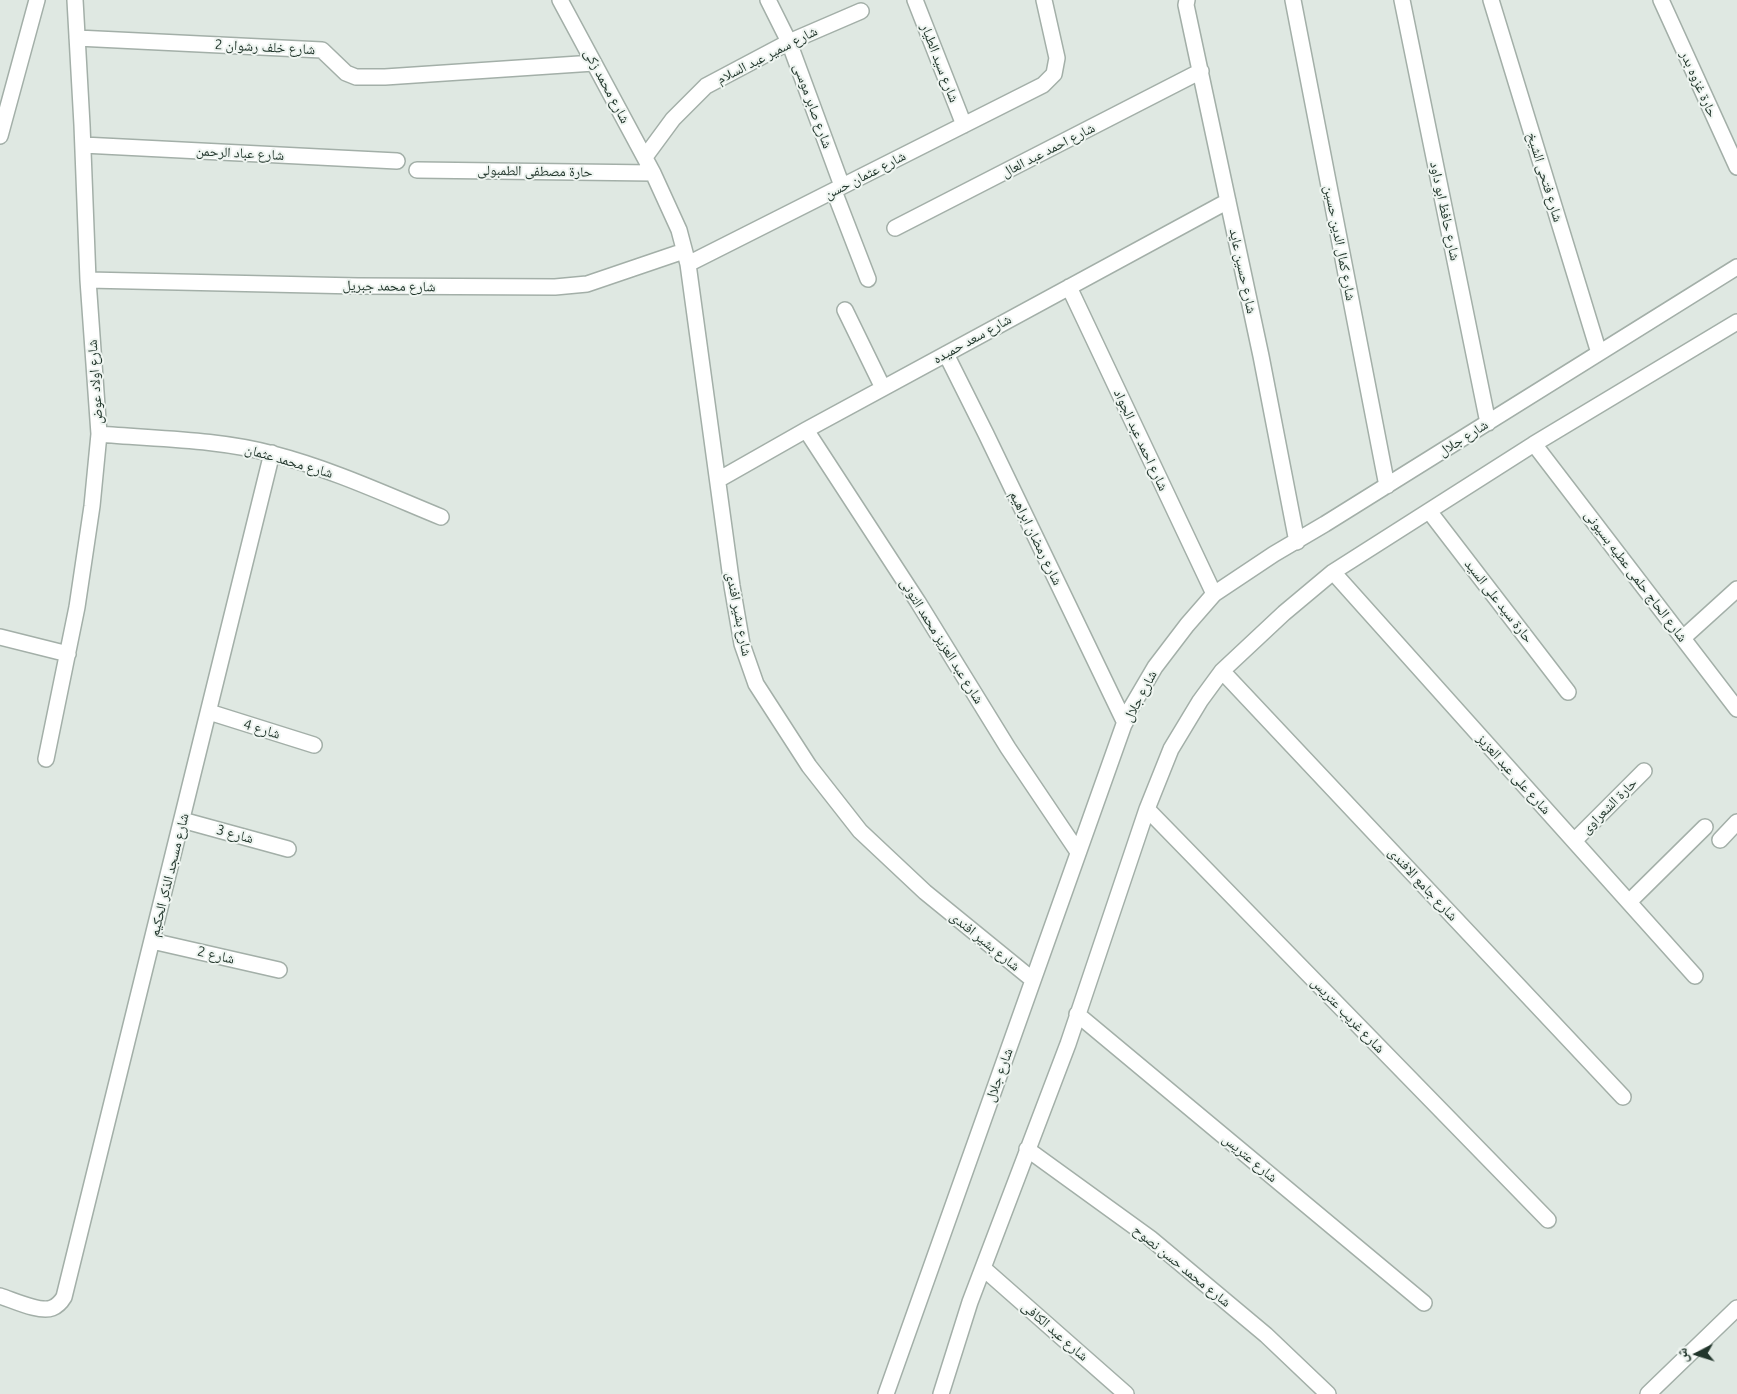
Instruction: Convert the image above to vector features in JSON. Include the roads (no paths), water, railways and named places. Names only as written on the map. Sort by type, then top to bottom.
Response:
[{"type":"street","points":[[0,136],[37,0]]},
{"type":"street","name":"شارع اولاد عوض","points":[[46,759],[77,607],[99,434],[88,280],[75,0]]},
{"type":"street","name":"شارع محمد زكى","points":[[560,0],[653,173]]},
{"type":"street","name":"شارع صابر موسى","points":[[768,0],[789,42],[868,279]]},
{"type":"street","name":"شارع سيد الطيار","points":[[916,0],[964,125]]},
{"type":"street","name":"شارع عثمان حسن","points":[[686,258],[838,188],[1043,85],[1054,74],[1057,58],[1044,0]]},
{"type":"street","name":"شارع حسين عايد","points":[[1186,0],[1261,356],[1297,542]]},
{"type":"street","name":"شارع كمال الدين حسين","points":[[1293,0],[1387,486]]},
{"type":"street","name":"شارع حافظ ابو داود","points":[[1402,0],[1488,423]]},
{"type":"street","name":"شارع فتحى الشيخ","points":[[1491,0],[1599,353]]},
{"type":"street","name":"حارة غزوه بدر","points":[[1661,0],[1737,167]]},
{"type":"street","name":"شارع سمير عبد السلام","points":[[645,157],[673,119],[706,86],[789,42],[860,10]]},
{"type":"street","name":"شارع خلف رشوان 2","points":[[77,38],[322,50],[346,73],[356,77],[385,77],[594,63]]},
{"type":"street","name":"شارع احمد عبد العال","points":[[895,228],[1201,71]]},
{"type":"street","name":"شارع عباد الرحمن","points":[[83,146],[397,161]]},
{"type":"street","name":"حارة مصطفى الطمبولى","points":[[417,170],[653,173]]},
{"type":"street","name":"شارع بشير افندى","points":[[653,173],[678,230],[686,258],[742,644],[756,684],[809,766],[860,832],[925,892],[1033,980]]},
{"type":"street","name":"شارع سعد حميده","points":[[718,480],[806,430],[1228,201]]},
{"type":"street","name":"شارع محمد جبريل","points":[[88,280],[358,286],[554,287],[587,284],[686,258]]},
{"type":"street","name":"شارع جلال","points":[[886,1394],[1128,713],[1155,667],[1187,625],[1214,594],[1274,554],[1297,542],[1737,267]]},
{"type":"street","name":"شارع احمد عبد الجواد","points":[[1069,287],[1214,594]]},
{"type":"street","points":[[845,310],[883,388]]},
{"type":"street","points":[[941,1394],[970,1302],[1068,1044],[1147,809],[1171,749],[1200,701],[1222,672],[1284,613],[1333,572],[1534,444],[1737,322]]},
{"type":"street","name":"شارع رمضان ابراهيم","points":[[946,354],[1125,723]]},
{"type":"street","name":"شارع عبد العزيز محمد التونى","points":[[806,430],[918,602],[1008,748],[1078,852]]},
{"type":"street","name":"شارع محمد عثمان","points":[[99,434],[232,445],[272,453],[328,470],[441,517]]},
{"type":"street","name":"شارع الحاج حلمى عطيه بسيونى","points":[[1534,444],[1737,709]]},
{"type":"street","name":"شارع مسجد الذكر الحكيم","points":[[0,1296],[42,1310],[51,1309],[59,1304],[64,1297],[272,453]]},
{"type":"street","name":"حارة سيد على السيد","points":[[1429,511],[1568,692]]},
{"type":"street","name":"شارع على عبد العزيز","points":[[1333,572],[1695,976]]},
{"type":"street","points":[[1683,638],[1737,589]]},
{"type":"street","points":[[0,637],[68,654]]},
{"type":"street","name":"شارع جامع الافندى","points":[[1222,672],[1623,1097]]},
{"type":"street","name":"شارع 4","points":[[209,712],[314,746]]},
{"type":"street","name":"حارة الشعراوى","points":[[1574,841],[1644,771]]},
{"type":"street","name":"شارع غريب عتريس","points":[[1147,809],[1548,1220]]},
{"type":"street","name":"شارع 3","points":[[182,820],[288,849]]},
{"type":"street","points":[[1720,840],[1737,822]]},
{"type":"street","points":[[1629,902],[1705,827]]},
{"type":"street","name":"شارع 2","points":[[152,941],[280,970]]},
{"type":"street","name":"شارع عتريس","points":[[1077,1014],[1424,1303]]},
{"type":"street","name":"شارع محمد حسن نصوح","points":[[1027,1149],[1150,1238],[1266,1335],[1328,1394]]},
{"type":"street","name":"شارع عبد الكافى","points":[[983,1268],[1126,1394]]},
{"type":"street","points":[[1648,1394],[1737,1308]]}]
